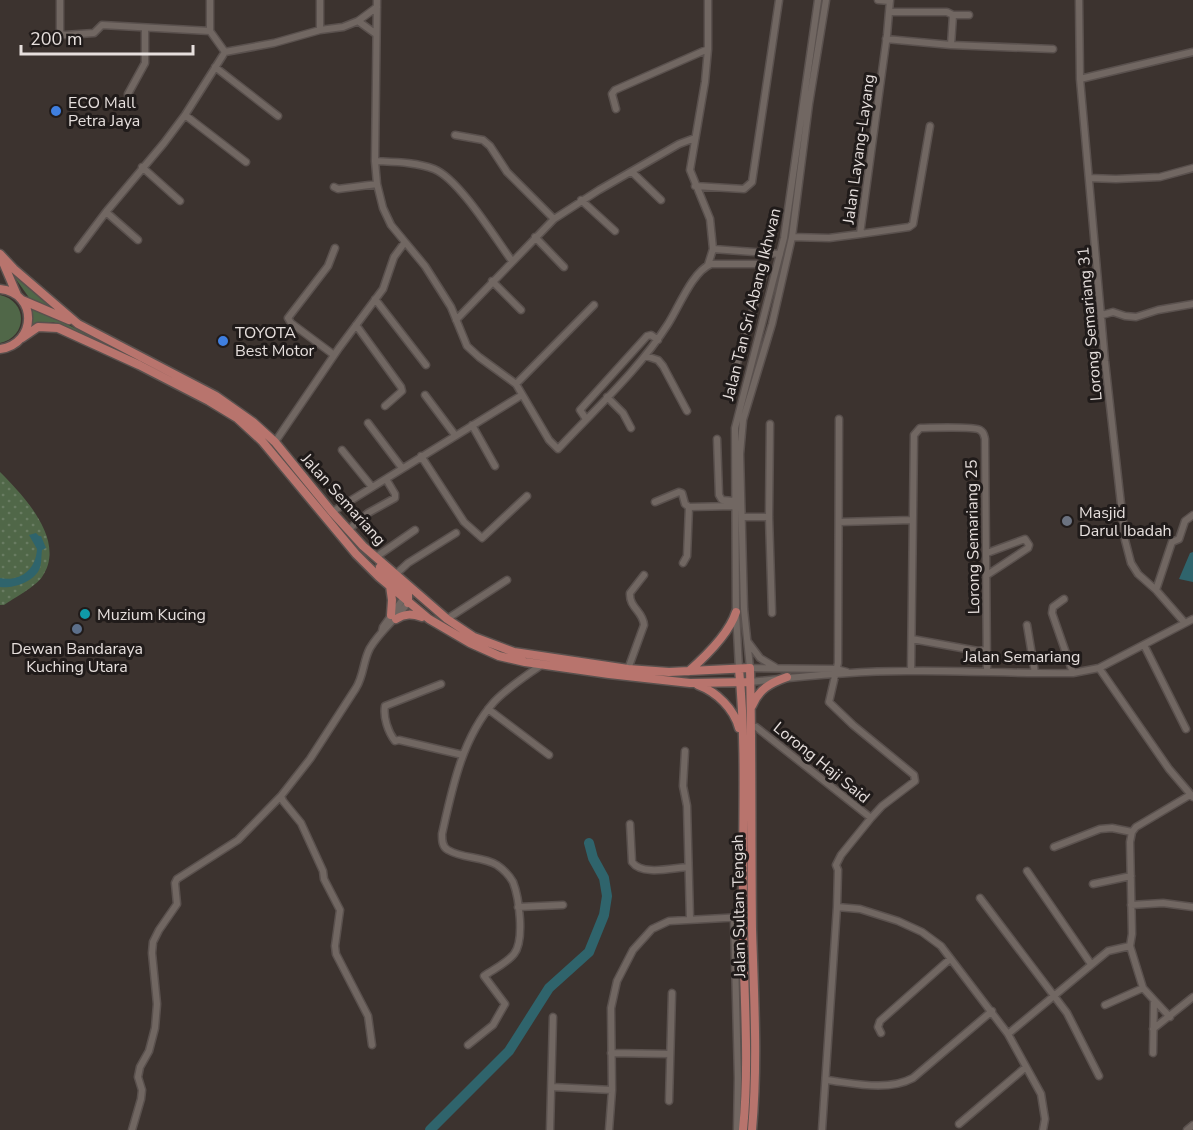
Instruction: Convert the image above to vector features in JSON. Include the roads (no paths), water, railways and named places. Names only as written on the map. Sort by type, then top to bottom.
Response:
[{"type":"main road","points":[[0,255],[29,317],[22,338]]},
{"type":"main road","name":"Jalan Semariang","points":[[0,255],[78,324],[216,396],[253,422],[274,442],[348,530],[395,575],[447,619],[474,637],[514,652],[628,669],[688,671],[750,668]]},
{"type":"main road","points":[[0,289],[78,324]]},
{"type":"main road","name":"Jalan Semariang","points":[[0,349],[15,344],[38,327],[49,326],[65,330],[209,401],[237,418],[262,441],[356,554],[406,601],[456,636],[486,650],[525,662],[690,683],[750,682]]},
{"type":"main road","points":[[377,558],[382,570],[408,594],[406,601]]},
{"type":"main road","points":[[390,586],[394,617],[413,614],[429,619]]},
{"type":"main road","points":[[688,671],[734,620],[736,612]]},
{"type":"main road","name":"Jalan Sultan Tengah","points":[[750,668],[753,797],[752,929],[756,1061],[752,1130]]},
{"type":"main road","name":"Jalan Sultan Tengah","points":[[739,669],[743,740],[738,918],[747,1060],[742,1130]]},
{"type":"main road","points":[[750,709],[760,691],[787,677]]},
{"type":"main road","points":[[690,683],[710,691],[731,710],[743,740]]},
{"type":"street","points":[[60,0],[61,34],[94,33],[102,25],[210,31]]},
{"type":"street","points":[[210,0],[210,31],[225,52]]},
{"type":"street","points":[[320,0],[320,30]]},
{"type":"street","points":[[377,4],[375,161],[377,184],[383,208],[391,225],[440,288],[472,352],[516,384],[549,440],[558,449],[646,356],[693,282],[708,265],[713,249],[710,219],[690,170],[701,114],[708,50],[708,0]]},
{"type":"street","points":[[695,186],[744,189],[752,182],[779,0]]},
{"type":"street","name":"Jalan Tan Sri Abang Ikhwan","points":[[740,579],[734,504],[735,428],[784,238],[818,0]]},
{"type":"street","name":"Jalan Tan Sri Abang Ikhwan","points":[[740,579],[742,517],[740,454],[743,420],[772,324],[792,237],[809,104],[826,0]]},
{"type":"street","points":[[878,0],[890,0]]},
{"type":"street","name":"Jalan Layang-Layang","points":[[792,237],[829,238],[860,234],[890,0]]},
{"type":"street","name":"Lorong Semariang 31","points":[[1079,0],[1080,79],[1125,540],[1131,563],[1138,574],[1156,590],[1185,623]]},
{"type":"street","points":[[78,249],[185,115],[225,52],[274,43],[320,30],[343,27],[358,21],[377,4]]},
{"type":"street","points":[[889,12],[947,12],[953,15],[969,15]]},
{"type":"street","points":[[951,45],[953,15]]},
{"type":"street","points":[[358,21],[376,33]]},
{"type":"street","points":[[129,103],[128,94],[145,63],[145,28]]},
{"type":"street","points":[[886,39],[951,45],[1053,49]]},
{"type":"street","points":[[616,109],[612,94],[615,90],[708,50]]},
{"type":"street","points":[[1080,79],[1193,52]]},
{"type":"street","points":[[215,67],[278,116]]},
{"type":"street","points":[[185,115],[246,162]]},
{"type":"street","points":[[860,234],[909,227],[914,224],[930,126]]},
{"type":"street","points":[[455,135],[483,140],[490,146],[507,172],[554,219]]},
{"type":"street","points":[[456,320],[554,219],[581,200],[679,144],[695,138]]},
{"type":"street","points":[[375,161],[419,164],[444,174],[480,217],[512,261]]},
{"type":"street","points":[[142,167],[180,201]]},
{"type":"street","points":[[1089,178],[1160,177],[1193,168]]},
{"type":"street","points":[[632,172],[661,200]]},
{"type":"street","points":[[334,187],[338,189],[377,184]]},
{"type":"street","points":[[581,200],[615,231]]},
{"type":"street","points":[[106,212],[138,240]]},
{"type":"street","points":[[535,237],[564,267]]},
{"type":"street","points":[[274,442],[383,289],[394,257],[405,242]]},
{"type":"street","points":[[334,355],[289,320],[328,266],[335,248]]},
{"type":"street","points":[[713,249],[780,254]]},
{"type":"street","points":[[708,265],[757,264],[764,270],[730,387]]},
{"type":"street","points":[[492,281],[522,310]]},
{"type":"street","points":[[375,299],[426,365]]},
{"type":"street","points":[[1102,315],[1113,312],[1136,317],[1158,310],[1193,304]]},
{"type":"street","points":[[516,384],[594,305]]},
{"type":"street","points":[[356,325],[401,387],[402,391],[385,406]]},
{"type":"street","points":[[586,419],[580,410],[588,400],[647,336],[651,335],[658,340]]},
{"type":"street","points":[[646,356],[658,360],[663,366],[687,411]]},
{"type":"street","points":[[332,512],[522,394]]},
{"type":"street","points":[[425,395],[455,435]]},
{"type":"street","points":[[607,397],[623,413],[631,428]]},
{"type":"street","points":[[822,1130],[837,906],[838,870],[836,865],[841,855],[871,818],[882,806],[912,784],[915,778],[830,705],[829,698],[836,671],[839,419]]},
{"type":"street","points":[[368,423],[402,468]]},
{"type":"street","points":[[770,424],[769,518],[772,613]]},
{"type":"street","points":[[472,425],[495,466]]},
{"type":"street","name":"Lorong Semariang 25","points":[[912,520],[914,435],[920,428],[980,429],[983,432],[987,553],[987,672]]},
{"type":"street","points":[[717,439],[719,495],[722,500],[734,504]]},
{"type":"street","points":[[342,450],[372,487]]},
{"type":"street","points":[[421,456],[464,522],[482,538],[527,496]]},
{"type":"street","points":[[348,530],[368,513],[395,498],[386,478]]},
{"type":"street","points":[[655,502],[679,492],[682,493],[688,507],[687,556],[683,563]]},
{"type":"street","points":[[688,507],[734,504]]},
{"type":"street","points":[[1156,590],[1172,542],[1179,539],[1185,521],[1193,515]]},
{"type":"street","points":[[742,517],[769,518]]},
{"type":"street","points":[[838,522],[912,520],[911,671]]},
{"type":"street","points":[[377,558],[415,530]]},
{"type":"street","points":[[395,575],[408,563],[456,533]]},
{"type":"street","points":[[987,553],[1024,539],[1029,545],[1028,548],[987,574]]},
{"type":"street","points":[[628,669],[644,625],[643,618],[632,607],[630,593],[644,575]]},
{"type":"street","points":[[740,579],[750,668],[836,671]]},
{"type":"street","points":[[739,669],[736,612],[740,579]]},
{"type":"street","points":[[447,619],[507,580]]},
{"type":"street","points":[[1064,599],[1053,607],[1052,613],[1073,673]]},
{"type":"street","points":[[132,1130],[141,1099],[142,1090],[138,1077],[140,1067],[149,1051],[155,1028],[157,1004],[153,942],[177,904],[175,883],[177,879],[238,840],[281,796],[310,759],[362,678],[364,661],[371,646],[406,601]]},
{"type":"street","name":"Jalan Semariang","points":[[836,671],[1073,673],[1099,668],[1193,619]]},
{"type":"street","points":[[1027,625],[1035,674]]},
{"type":"street","points":[[747,639],[751,648],[765,663],[781,669]]},
{"type":"street","points":[[912,639],[978,651],[987,650]]},
{"type":"street","points":[[1144,645],[1186,729]]},
{"type":"street","points":[[523,679],[525,662]]},
{"type":"street","points":[[468,1044],[493,1025],[505,1004],[484,976],[510,958],[518,947],[520,936],[518,907],[514,884],[500,867],[487,861],[449,851],[443,845],[442,834],[463,755],[488,710],[496,700],[541,664]]},
{"type":"street","points":[[1099,668],[1169,769],[1191,796],[1136,827],[1132,832],[1130,842],[1132,934],[1130,946],[1143,988],[1170,1017]]},
{"type":"street","points":[[750,682],[836,671]]},
{"type":"street","points":[[441,684],[385,706],[388,728],[394,741],[399,740],[463,755]]},
{"type":"street","points":[[488,710],[549,755]]},
{"type":"street","name":"Lorong Haji Said","points":[[756,727],[871,818]]},
{"type":"street","points":[[685,752],[683,786],[687,806],[690,919]]},
{"type":"street","points":[[281,796],[301,823],[323,871],[324,879],[340,910],[336,954],[368,1016],[372,1045]]},
{"type":"street","points":[[630,824],[634,865],[646,870],[688,867]]},
{"type":"street","points":[[1054,847],[1100,829],[1112,828],[1132,832]]},
{"type":"street","points":[[1027,871],[1091,964]]},
{"type":"street","points":[[1093,884],[1131,876]]},
{"type":"street","points":[[980,898],[1067,1013],[1099,1076]]},
{"type":"street","points":[[1131,905],[1163,903],[1193,907]]},
{"type":"street","points":[[518,907],[563,905]]},
{"type":"street","points":[[837,906],[867,911],[910,926],[940,945],[1008,1034],[1041,1094],[1045,1119],[1043,1130]]},
{"type":"street","points":[[609,1130],[612,1090],[613,996],[617,981],[633,950],[660,924],[669,921],[738,918],[737,1130]]},
{"type":"street","points":[[1008,1034],[1108,951],[1130,946]]},
{"type":"street","points":[[881,1033],[878,1027],[880,1021],[950,959]]},
{"type":"street","points":[[1105,1005],[1143,988]]},
{"type":"street","points":[[669,1101],[672,993]]},
{"type":"street","points":[[1153,1029],[1193,997]]},
{"type":"street","points":[[1153,1053],[1154,1000]]},
{"type":"street","points":[[825,1080],[875,1085],[905,1082],[913,1078],[992,1011]]},
{"type":"street","points":[[550,1130],[553,1017]]},
{"type":"street","points":[[611,1053],[670,1054]]},
{"type":"street","points":[[959,1124],[1026,1067]]},
{"type":"street","points":[[552,1087],[612,1090]]},
{"type":"street","points":[[1187,1130],[1193,1125]]},
{"type":"water","points":[[36,533],[41,536],[46,548],[42,550],[39,570],[22,584],[0,587],[0,578],[20,576],[26,573],[34,563],[37,549],[29,535]]},
{"type":"water","points":[[1193,552],[1193,582],[1179,579],[1190,553]]},
{"type":"waterway","points":[[430,1130],[509,1051],[549,988],[589,952],[604,915],[607,896],[604,878],[593,858],[589,843]]},
{"type":"place","name":"ECO Mall Petra Jaya","points":[[56,111]]},
{"type":"place","name":"TOYOTA Best Motor","points":[[223,341]]},
{"type":"place","name":"Masjid Darul Ibadah","points":[[1067,521]]},
{"type":"place","name":"Muzium Kucing","points":[[85,614]]},
{"type":"place","name":"Dewan Bandaraya Kuching Utara","points":[[77,629]]}]
